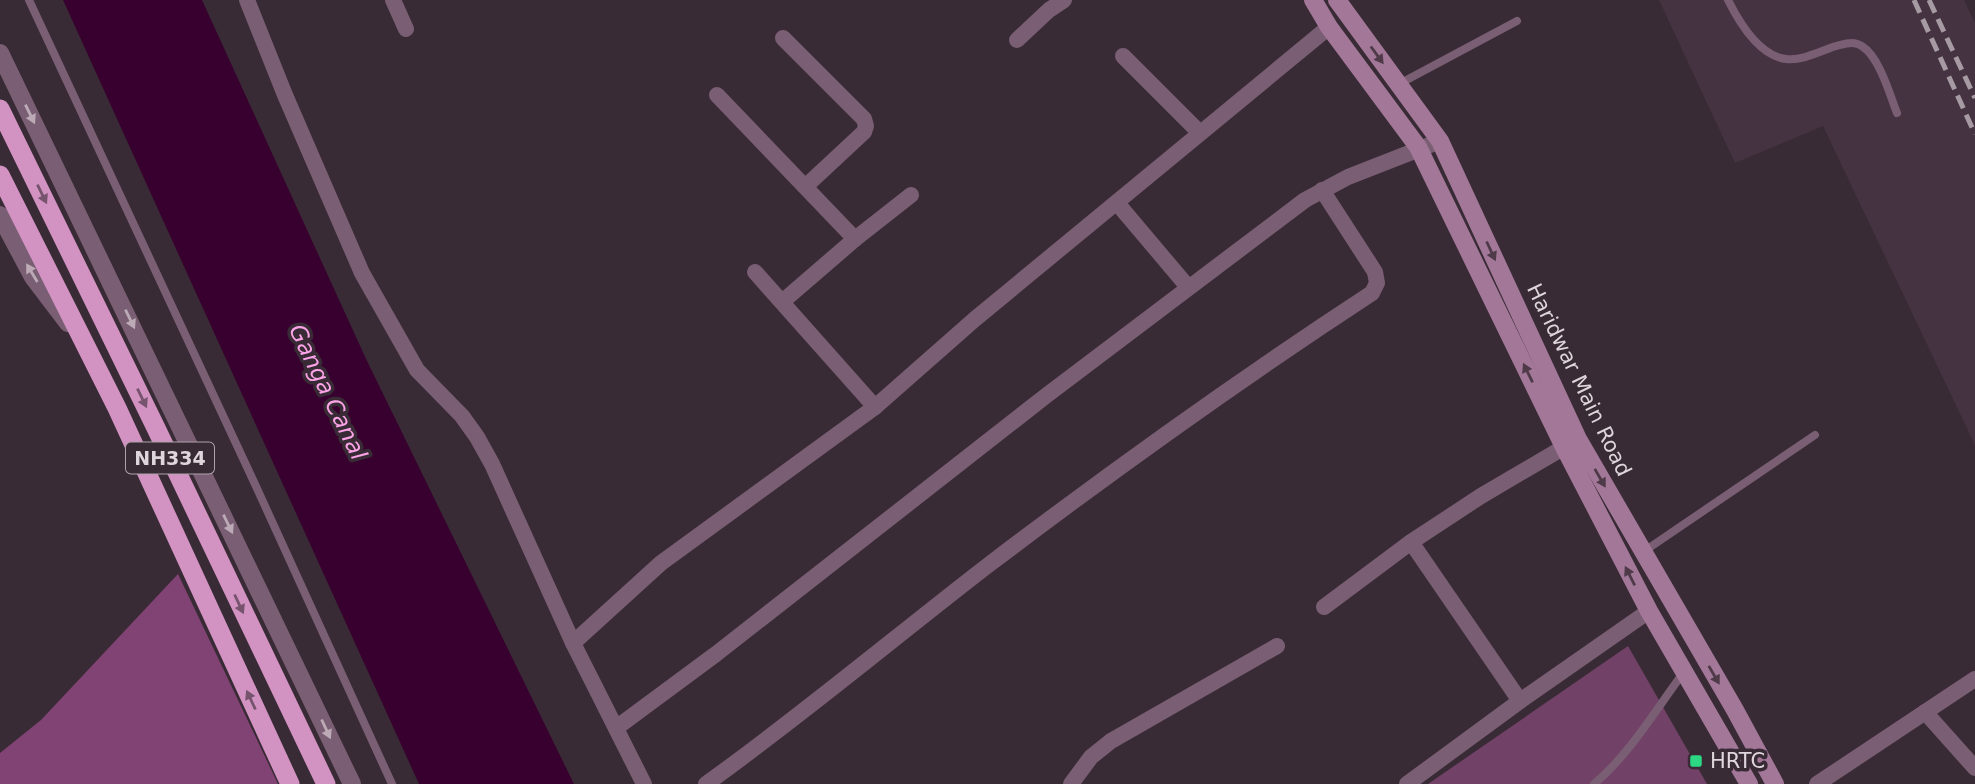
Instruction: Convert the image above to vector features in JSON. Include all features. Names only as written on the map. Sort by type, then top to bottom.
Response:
[{"type":"highway","name":"NH334","points":[[0,109],[326,784]]},
{"type":"highway","name":"NH334","points":[[0,175],[117,408],[290,784]]},
{"type":"main road","name":"Haridwar Main Road","points":[[1313,0],[1329,27],[1418,148],[1571,443],[1643,552],[1775,784]]},
{"type":"main road","name":"Haridwar Main Road","points":[[1337,0],[1440,141],[1571,443],[1649,611],[1749,784]]},
{"type":"street","points":[[247,0],[362,273],[417,370],[462,416],[492,464],[573,643],[643,784]]},
{"type":"street","points":[[393,0],[406,29]]},
{"type":"street","points":[[1017,40],[1049,10],[1064,0]]},
{"type":"street","points":[[573,643],[661,563],[875,407],[975,319],[1329,27]]},
{"type":"street","points":[[783,38],[864,120],[866,126],[864,132],[806,186]]},
{"type":"street","points":[[0,53],[142,343],[352,784]]},
{"type":"street","points":[[1123,56],[1200,133]]},
{"type":"street","points":[[717,96],[855,239]]},
{"type":"street","points":[[616,728],[716,654],[903,506],[1272,224],[1322,190],[1440,141]]},
{"type":"street","points":[[706,784],[1104,478],[1258,369],[1372,293],[1377,283],[1375,272],[1322,190]]},
{"type":"street","points":[[782,302],[911,195]]},
{"type":"street","points":[[1116,203],[1188,287]]},
{"type":"street","points":[[0,215],[33,277],[87,348]]},
{"type":"street","points":[[755,272],[875,407]]},
{"type":"street","points":[[1324,607],[1411,542],[1481,496],[1571,443]]},
{"type":"street","points":[[1411,542],[1520,701]]},
{"type":"street","points":[[1407,784],[1649,611]]},
{"type":"street","points":[[1071,784],[1091,757],[1111,741],[1277,646]]},
{"type":"street","points":[[1817,784],[1975,679]]},
{"type":"street","points":[[1925,712],[1975,768]]},
{"type":"lane","points":[[29,0],[392,784]]},
{"type":"lane","points":[[1728,0],[1757,43],[1773,55],[1788,60],[1844,43],[1856,43],[1865,47],[1874,59],[1897,113]]},
{"type":"lane","points":[[1399,84],[1517,21]]},
{"type":"lane","points":[[1643,552],[1815,435]]},
{"type":"lane","points":[[1594,784],[1605,775],[1635,738],[1684,672]]},
{"type":"shaded area","points":[[1659,0],[1964,0],[1975,23],[1975,445],[1823,126],[1735,163]]},
{"type":"shaded area","points":[[178,574],[278,784],[0,784],[0,753],[41,720]]},
{"type":"shaded area","points":[[1628,646],[1707,784],[1428,784]]},
{"type":"water","name":"Ganga Canal","points":[[63,0],[202,0],[367,361],[574,784],[419,784]]},
{"type":"railway","points":[[1914,0],[1975,134]]},
{"type":"railway","points":[[1929,0],[1975,98]]},
{"type":"place","name":"HRTC","points":[[1696,761]]}]
